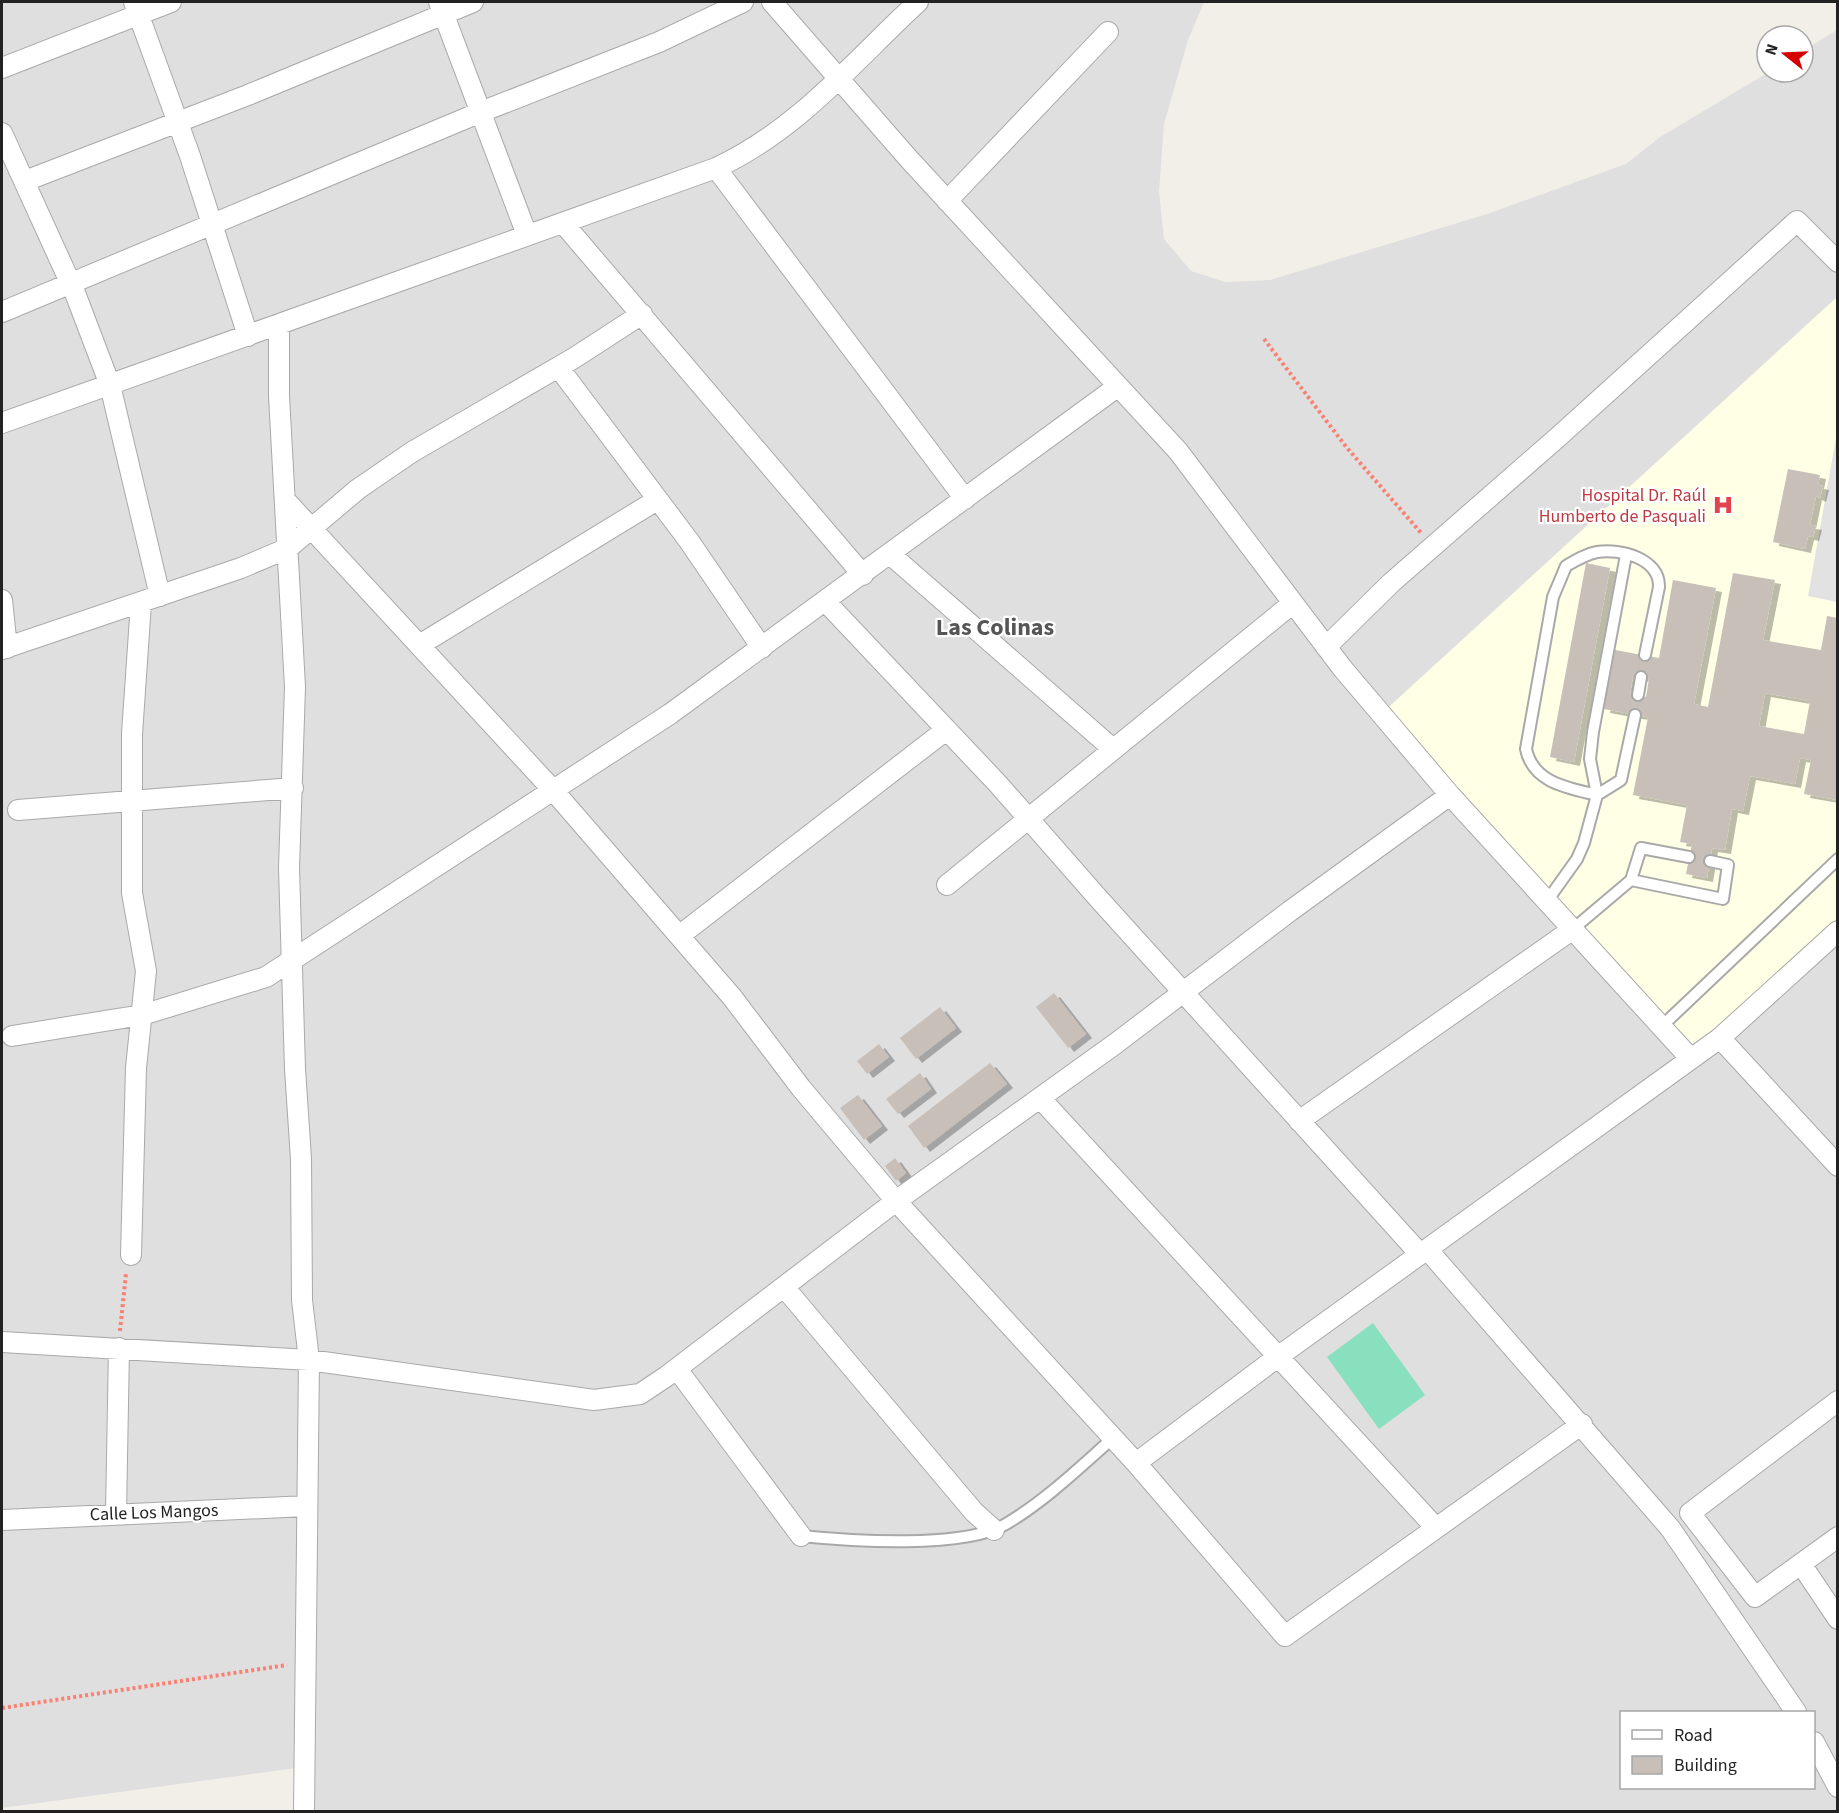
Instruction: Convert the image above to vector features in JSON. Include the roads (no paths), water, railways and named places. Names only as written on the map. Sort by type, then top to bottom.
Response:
[{"type":"street","points":[[2,68],[136,8],[171,2]]},
{"type":"street","points":[[25,182],[177,122],[442,8],[473,2]]},
{"type":"street","points":[[2,312],[213,226],[481,112],[659,42],[743,2]]},
{"type":"street","points":[[772,2],[947,201],[1178,451],[1326,647],[1450,795],[1691,1059]]},
{"type":"street","points":[[2,423],[716,168],[744,155],[781,130],[840,80],[918,2]]},
{"type":"street","points":[[136,8],[213,226],[248,336]]},
{"type":"street","points":[[442,8],[527,235]]},
{"type":"street","points":[[947,201],[1108,32]]},
{"type":"street","points":[[2,133],[72,284],[110,385],[160,596]]},
{"type":"street","points":[[716,168],[965,500]]},
{"type":"street","points":[[1326,647],[1432,546],[1575,422],[1797,221],[1838,262]]},
{"type":"street","points":[[563,223],[863,574]]},
{"type":"street","points":[[2,600],[4,649],[241,568],[288,548],[310,527],[358,489],[412,452],[559,368],[642,314]]},
{"type":"street","points":[[279,324],[279,396],[295,687],[289,868],[302,1159],[302,1300],[309,1360],[304,1812]]},
{"type":"street","points":[[559,368],[657,500],[762,648]]},
{"type":"street","points":[[12,1036],[142,1016],[266,977],[670,714],[891,555],[1117,387]]},
{"type":"street","points":[[420,644],[657,500]]},
{"type":"street","points":[[286,501],[552,789],[732,997],[801,1088],[896,1201],[1136,1463],[1285,1636],[1582,1425]]},
{"type":"street","points":[[891,555],[1113,749]]},
{"type":"street","points":[[826,602],[1027,818],[1299,1121],[1582,1425],[1670,1528],[1795,1711]]},
{"type":"street","points":[[131,1255],[136,1068],[146,971],[132,893],[132,734],[141,603]]},
{"type":"street","points":[[947,885],[1293,603]]},
{"type":"street","points":[[679,936],[946,730]]},
{"type":"street","points":[[18,810],[293,788]]},
{"type":"street","points":[[2,1342],[309,1360],[594,1400],[640,1394],[677,1369],[896,1201],[1040,1098],[1450,795]]},
{"type":"street","points":[[1299,1121],[1573,929]]},
{"type":"street","points":[[1136,1463],[1279,1356],[1720,1038],[1838,931]]},
{"type":"street","points":[[1720,1038],[1838,1166]]},
{"type":"street","points":[[1040,1098],[1436,1528]]},
{"type":"street","points":[[784,1287],[974,1512],[994,1530]]},
{"type":"street","points":[[116,1513],[119,1348]]},
{"type":"street","points":[[677,1369],[801,1536]]},
{"type":"street","points":[[1838,1401],[1690,1513],[1755,1598],[1838,1537]]},
{"type":"street","name":"Calle Los Mangos","points":[[2,1520],[307,1506]]},
{"type":"street","points":[[1801,1563],[1838,1619]]},
{"type":"street","points":[[1815,1744],[1838,1787]]},
{"type":"lane","points":[[1635,715],[1621,780],[1597,795],[1549,781],[1536,770],[1526,749],[1553,597],[1566,566],[1580,557],[1612,551],[1643,560],[1659,576],[1646,655]]},
{"type":"lane","points":[[1547,901],[1577,859],[1597,795],[1590,759],[1593,732],[1626,555]]},
{"type":"lane","points":[[1638,695],[1641,677]]},
{"type":"lane","points":[[1573,929],[1631,880],[1641,848],[1689,857]]},
{"type":"lane","points":[[1662,1026],[1838,859]]},
{"type":"lane","points":[[1631,880],[1723,899],[1728,865],[1710,861]]},
{"type":"lane","points":[[801,1536],[914,1542],[986,1533],[1006,1524],[1050,1492],[1113,1438]]},
{"type":"place","name":"Hospital Dr. Raúl Humberto de Pasquali","points":[[1723,505]]},
{"type":"district","name":"Las Colinas","points":[[995,627]]}]
